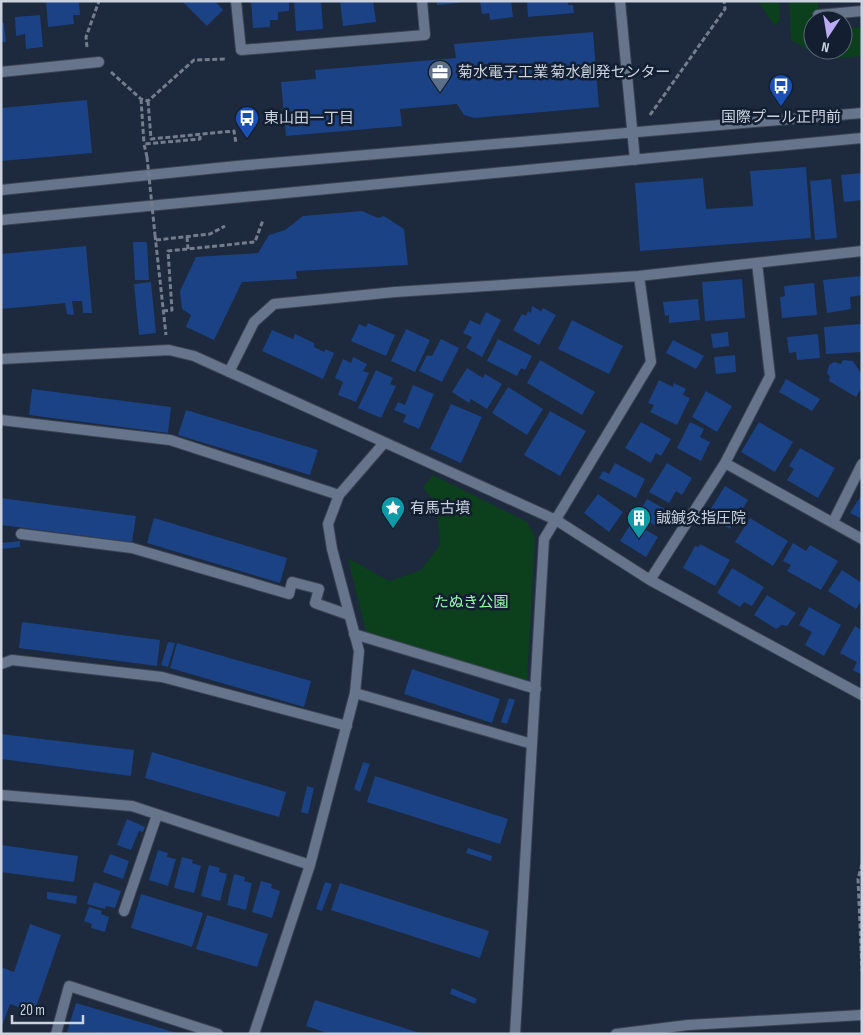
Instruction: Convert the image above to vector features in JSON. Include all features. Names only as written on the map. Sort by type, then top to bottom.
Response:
[{"type":"street","points":[[236,1],[241,50],[425,34],[422,1]]},
{"type":"street","points":[[620,1],[635,160]]},
{"type":"street","points":[[1,72],[99,62]]},
{"type":"street","points":[[1,190],[237,166],[862,113]]},
{"type":"street","points":[[1,220],[862,138]]},
{"type":"street","points":[[229,372],[254,322],[274,304],[394,292],[639,276],[862,252]]},
{"type":"street","points":[[650,580],[725,462],[770,376],[757,263]]},
{"type":"street","points":[[515,1034],[544,539],[651,362],[639,276]]},
{"type":"street","points":[[2,361],[169,350],[194,356],[556,520],[650,580],[862,695]]},
{"type":"street","points":[[1,420],[170,440],[339,495]]},
{"type":"street","points":[[254,1034],[310,865],[355,693],[358,651],[332,549],[328,524],[339,495],[384,442]]},
{"type":"street","points":[[725,462],[862,538]]},
{"type":"street","points":[[833,522],[862,464]]},
{"type":"street","points":[[21,534],[132,548],[289,594],[292,582],[318,589],[315,603],[349,615]]},
{"type":"street","points":[[354,634],[536,689]]},
{"type":"street","points":[[1,664],[12,660],[162,677],[346,726]]},
{"type":"street","points":[[355,693],[532,744]]},
{"type":"street","points":[[1,795],[132,806],[310,865]]},
{"type":"street","points":[[124,911],[156,815]]},
{"type":"street","points":[[56,1034],[69,986],[218,1034]]},
{"type":"street","points":[[616,1034],[688,1025],[862,1015]]},
{"type":"path","points":[[99,1],[86,36],[88,51],[141,99],[148,101]]},
{"type":"path","points":[[648,117],[725,8],[724,1]]},
{"type":"path","points":[[148,101],[194,60],[231,58],[241,50]]},
{"type":"path","points":[[141,99],[162,311],[169,350]]},
{"type":"path","points":[[148,101],[151,139],[234,131],[236,143]]},
{"type":"path","points":[[144,144],[200,139],[200,135]]},
{"type":"path","points":[[162,311],[172,310],[168,251],[255,242],[263,220]]},
{"type":"path","points":[[156,240],[210,234],[225,226]]},
{"type":"path","points":[[187,236],[188,249]]},
{"type":"path","points":[[862,864],[858,880],[862,971]]},
{"type":"green space","points":[[758,1],[779,1],[780,20],[775,26]]},
{"type":"green space","points":[[789,1],[818,1],[818,10],[803,10],[803,47],[791,40]]},
{"type":"green space","points":[[862,27],[862,56],[853,57],[853,28]]},
{"type":"green space","name":"たぬき公園","points":[[433,475],[527,522],[535,537],[527,682],[366,632],[348,558],[389,581],[421,570],[440,545],[437,506],[423,487]]},
{"type":"building","points":[[46,1],[79,1],[80,15],[73,15],[74,24],[48,27]]},
{"type":"building","points":[[182,1],[215,1],[223,10],[207,26]]},
{"type":"building","points":[[251,1],[289,1],[289,11],[278,12],[278,20],[270,20],[270,27],[253,28]]},
{"type":"building","points":[[294,1],[321,1],[323,29],[296,31]]},
{"type":"building","points":[[340,1],[373,1],[376,22],[343,26]]},
{"type":"building","points":[[437,1],[459,1],[459,3],[437,5]]},
{"type":"building","points":[[480,1],[511,1],[513,17],[490,20],[489,13],[482,14]]},
{"type":"building","points":[[527,1],[568,1],[568,5],[573,5],[574,13],[528,17]]},
{"type":"building","points":[[40,15],[43,47],[26,49],[25,34],[16,36],[15,17]]},
{"type":"building","points":[[1,23],[4,23],[6,42],[1,42]]},
{"type":"building","name":"菊水電子工業 菊水創発センター","points":[[593,32],[599,107],[474,118],[464,115],[457,104],[400,109],[402,126],[286,136],[281,82],[316,79],[315,70],[456,58],[454,44]]},
{"type":"building","points":[[87,100],[92,153],[1,161],[1,108]]},
{"type":"building","points":[[806,167],[811,238],[640,251],[635,183],[703,178],[706,209],[753,206],[750,171]]},
{"type":"building","points":[[862,173],[862,200],[844,202],[841,175]]},
{"type":"building","points":[[831,179],[837,238],[815,240],[810,181]]},
{"type":"building","points":[[362,211],[378,218],[384,216],[404,229],[408,265],[296,271],[297,279],[242,282],[214,340],[186,327],[191,315],[182,309],[180,291],[196,257],[258,253],[269,235],[285,230],[303,216]]},
{"type":"building","points":[[133,242],[147,242],[149,280],[135,280]]},
{"type":"building","points":[[86,246],[92,313],[83,313],[82,301],[72,301],[74,315],[67,314],[65,303],[1,309],[1,254]]},
{"type":"building","points":[[861,276],[862,295],[850,297],[851,309],[827,313],[823,280]]},
{"type":"building","points":[[742,279],[745,318],[705,321],[702,282]]},
{"type":"building","points":[[151,282],[156,333],[139,335],[134,284]]},
{"type":"building","points":[[814,283],[817,315],[782,318],[780,297],[785,296],[784,286]]},
{"type":"building","points":[[698,299],[700,320],[669,323],[669,315],[665,316],[663,302]]},
{"type":"building","points":[[532,306],[541,311],[543,308],[556,315],[539,345],[513,330],[522,314],[526,316],[528,311],[531,313]]},
{"type":"building","points":[[486,312],[501,320],[482,357],[466,348],[472,337],[463,333],[470,320],[480,325]]},
{"type":"building","points":[[572,320],[623,346],[609,374],[558,349]]},
{"type":"building","points":[[368,323],[395,335],[386,356],[351,341],[359,324],[366,327]]},
{"type":"building","points":[[861,324],[862,352],[826,354],[824,327]]},
{"type":"building","points":[[406,329],[430,340],[415,372],[391,361]]},
{"type":"building","points":[[272,330],[293,339],[295,334],[314,343],[314,347],[324,352],[325,349],[334,353],[323,379],[262,351]]},
{"type":"building","points":[[728,332],[729,346],[713,348],[711,334]]},
{"type":"building","points":[[818,334],[820,358],[797,360],[796,352],[789,353],[787,337]]},
{"type":"building","points":[[441,339],[459,348],[442,382],[419,371],[427,355],[432,356]]},
{"type":"building","points":[[498,339],[532,356],[525,370],[521,368],[517,376],[487,361]]},
{"type":"building","points":[[673,340],[704,356],[696,369],[666,353]]},
{"type":"building","points":[[735,355],[736,372],[716,374],[714,357]]},
{"type":"building","points":[[353,357],[367,364],[363,371],[369,373],[356,402],[338,395],[343,382],[335,378],[343,359],[351,363]]},
{"type":"building","points":[[540,360],[595,392],[582,415],[527,383]]},
{"type":"building","points":[[843,360],[853,361],[862,375],[862,387],[856,397],[829,381],[830,377],[827,373],[829,365],[834,362],[841,364]]},
{"type":"building","points":[[467,368],[483,378],[485,374],[502,384],[487,409],[471,399],[469,403],[452,392]]},
{"type":"building","points":[[376,370],[393,378],[390,384],[396,386],[381,418],[358,408]]},
{"type":"building","points":[[786,379],[820,399],[812,411],[779,392]]},
{"type":"building","points":[[659,380],[673,387],[674,383],[686,389],[683,395],[690,398],[677,425],[650,412],[654,405],[648,403]]},
{"type":"building","points":[[413,385],[434,394],[419,429],[403,422],[406,415],[394,410],[398,402],[405,405]]},
{"type":"building","points":[[508,387],[543,409],[527,435],[492,413]]},
{"type":"building","points":[[32,389],[171,407],[168,433],[29,415]]},
{"type":"building","points":[[706,391],[732,406],[717,432],[692,417]]},
{"type":"building","points":[[451,404],[482,417],[461,463],[430,449]]},
{"type":"building","points":[[186,410],[318,450],[310,475],[178,435]]},
{"type":"building","points":[[550,411],[586,431],[560,476],[524,455]]},
{"type":"building","points":[[641,422],[671,439],[661,456],[656,453],[651,463],[625,448]]},
{"type":"building","points":[[690,422],[704,429],[700,437],[710,442],[701,461],[677,448]]},
{"type":"building","points":[[759,422],[793,442],[775,472],[741,452]]},
{"type":"building","points":[[800,448],[835,468],[818,498],[787,480],[794,469],[789,466]]},
{"type":"building","points":[[615,463],[645,479],[636,498],[599,478],[603,471],[609,474]]},
{"type":"building","points":[[667,463],[692,478],[682,495],[676,491],[669,503],[649,492]]},
{"type":"building","points":[[725,486],[748,500],[730,529],[707,515]]},
{"type":"building","points":[[598,494],[623,512],[609,532],[584,513]]},
{"type":"building","points":[[862,494],[862,519],[850,513]]},
{"type":"building","points":[[1,498],[136,516],[132,542],[1,525]]},
{"type":"building","points":[[647,499],[665,509],[656,526],[637,515]]},
{"type":"building","points":[[154,518],[287,558],[280,583],[147,543]]},
{"type":"building","points":[[750,518],[788,541],[773,566],[735,542]]},
{"type":"building","name":"誠鍼灸指圧院","points":[[632,522],[658,537],[646,557],[620,541]]},
{"type":"building","points":[[20,541],[20,547],[1,549],[1,543]]},
{"type":"building","points":[[793,543],[806,551],[810,545],[838,561],[821,590],[787,571],[791,565],[783,561]]},
{"type":"building","points":[[700,544],[730,560],[715,586],[683,568],[695,546],[699,547]]},
{"type":"building","points":[[732,568],[764,587],[752,606],[744,602],[740,607],[717,593]]},
{"type":"building","points":[[842,570],[862,583],[862,600],[856,609],[828,591]]},
{"type":"building","points":[[767,595],[796,613],[787,626],[782,625],[776,629],[754,615]]},
{"type":"building","points":[[809,607],[841,625],[824,656],[805,645],[812,632],[799,625]]},
{"type":"building","points":[[22,622],[160,640],[157,666],[19,648]]},
{"type":"building","points":[[855,626],[862,630],[862,675],[853,670],[857,662],[840,653]]},
{"type":"building","points":[[168,642],[175,643],[168,667],[161,665]]},
{"type":"building","points":[[177,643],[311,681],[304,707],[170,668]]},
{"type":"building","points":[[412,669],[500,699],[492,723],[404,694]]},
{"type":"building","points":[[509,698],[515,700],[507,724],[501,722]]},
{"type":"building","points":[[1,734],[134,750],[131,776],[1,759]]},
{"type":"building","points":[[152,752],[286,792],[279,817],[145,778]]},
{"type":"building","points":[[363,762],[370,764],[360,792],[354,789]]},
{"type":"building","points":[[375,776],[508,819],[500,844],[367,802]]},
{"type":"building","points":[[307,786],[314,788],[308,814],[301,812]]},
{"type":"building","points":[[127,819],[145,827],[143,832],[139,831],[131,850],[117,845]]},
{"type":"building","points":[[1,845],[78,856],[74,882],[1,872]]},
{"type":"building","points":[[468,848],[492,856],[491,861],[466,853]]},
{"type":"building","points":[[158,850],[168,853],[167,857],[176,859],[168,886],[149,880]]},
{"type":"building","points":[[110,854],[129,861],[123,879],[103,872]]},
{"type":"building","points":[[182,857],[193,860],[192,863],[201,866],[194,893],[174,888]]},
{"type":"building","points":[[209,865],[220,868],[219,872],[227,874],[220,901],[201,896]]},
{"type":"building","points":[[234,874],[245,877],[244,881],[252,883],[246,910],[227,905]]},
{"type":"building","points":[[261,881],[272,884],[271,888],[280,891],[272,918],[252,912]]},
{"type":"building","points":[[94,882],[121,891],[115,908],[106,906],[105,909],[87,904]]},
{"type":"building","points":[[325,882],[332,884],[322,911],[316,909]]},
{"type":"building","points":[[340,883],[489,931],[480,958],[331,910]]},
{"type":"building","points":[[47,892],[77,896],[76,904],[47,899]]},
{"type":"building","points":[[141,894],[203,913],[192,947],[131,928]]},
{"type":"building","points":[[89,907],[102,911],[101,914],[109,917],[105,932],[91,928],[92,924],[84,921]]},
{"type":"building","points":[[207,915],[268,934],[257,967],[196,949]]},
{"type":"building","points":[[30,924],[61,935],[34,1013],[10,1004],[1,1029],[1,967],[14,972]]},
{"type":"building","points":[[452,988],[477,999],[475,1004],[450,994]]},
{"type":"building","points":[[315,1000],[420,1034],[330,1034],[306,1026]]},
{"type":"building","points":[[76,1003],[177,1033],[177,1034],[67,1032]]},
{"type":"place","name":"菊水電子工業 菊水創発センター","points":[[440,93]]},
{"type":"place","name":"国際プール正門前","points":[[781,107]]},
{"type":"place","name":"東山田一丁目","points":[[247,139]]},
{"type":"place","name":"有馬古墳","points":[[393,529]]},
{"type":"place","name":"誠鍼灸指圧院","points":[[639,539]]}]
